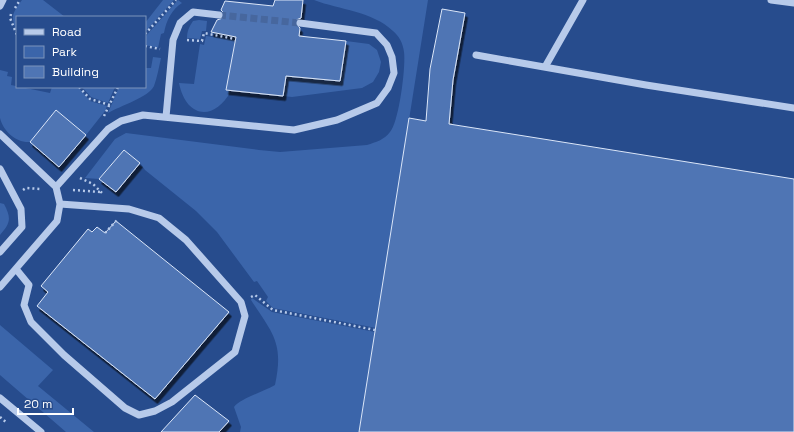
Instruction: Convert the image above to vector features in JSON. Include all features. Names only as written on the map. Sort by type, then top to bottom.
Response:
[{"type":"street","points":[[0,6],[4,0]]},
{"type":"street","points":[[545,67],[583,0]]},
{"type":"street","points":[[771,0],[794,3]]},
{"type":"street","points":[[166,117],[169,70],[174,38],[180,23],[193,12],[219,15]]},
{"type":"street","points":[[56,187],[108,129],[121,121],[144,115],[294,130],[336,120],[377,103],[388,88],[394,73],[392,57],[387,45],[376,33],[300,23]]},
{"type":"street","points":[[476,55],[646,85],[794,108]]},
{"type":"street","points":[[0,134],[56,187],[60,204],[57,221],[0,287]]},
{"type":"street","points":[[0,169],[21,209],[22,227],[0,252]]},
{"type":"street","points":[[16,269],[29,285],[24,305],[31,322],[64,355],[125,408],[139,415],[155,411],[172,402],[235,352],[245,316],[241,304],[186,240],[159,218],[129,209],[60,204]]},
{"type":"street","points":[[0,398],[41,432]]},
{"type":"path","points":[[16,32],[10,15],[20,0]]},
{"type":"path","points":[[146,33],[176,0]]},
{"type":"path","points":[[174,38],[194,42],[202,41],[204,33],[235,39]]},
{"type":"path","points":[[80,88],[90,99],[110,106]]},
{"type":"path","points":[[102,119],[110,106],[118,88]]},
{"type":"path","points":[[241,304],[255,295],[273,310],[376,330]]},
{"type":"green space","points":[[22,0],[43,0],[64,16],[16,16],[16,30],[13,16]]},
{"type":"green space","points":[[163,0],[174,0],[146,31],[146,22]]},
{"type":"green space","points":[[178,0],[182,3],[170,16],[164,33],[161,34],[158,48],[146,45],[146,36]]},
{"type":"green space","points":[[314,0],[428,0],[376,328],[273,308],[266,301],[268,297],[257,281],[254,282],[217,232],[196,211],[145,170],[140,163],[124,150],[99,179],[85,178],[115,139],[126,133],[280,152],[367,145],[385,137],[393,126],[401,94],[404,59],[403,46],[400,40],[397,35],[385,24],[375,19]]},
{"type":"green space","points":[[193,21],[207,21],[206,31],[202,31],[200,39],[187,38],[188,29]]},
{"type":"green space","points":[[206,36],[235,40],[227,90],[231,91],[217,108],[201,112],[194,109],[188,103],[183,95],[179,83],[194,84],[200,44],[204,45]]},
{"type":"green space","points":[[346,41],[369,44],[377,50],[381,62],[379,72],[373,82],[362,88],[292,97],[283,96],[286,76],[340,81]]},
{"type":"green space","points":[[153,57],[161,58],[155,83],[151,90],[140,98],[108,113],[119,88],[146,88],[146,68],[151,68]]},
{"type":"green space","points":[[0,70],[8,72],[7,76],[12,77],[11,85],[16,86],[16,88],[26,88],[50,93],[52,88],[79,88],[90,101],[107,106],[105,111],[86,135],[56,110],[30,142],[25,142],[15,138],[7,132],[0,118]]},
{"type":"green space","points":[[83,88],[115,88],[108,103],[91,97]]},
{"type":"green space","points":[[0,203],[4,204],[8,213],[9,221],[0,235]]},
{"type":"green space","points":[[252,298],[272,312],[375,332],[359,432],[240,432],[241,427],[234,407],[247,398],[275,385],[277,371],[278,359],[275,340],[271,331],[251,300]]},
{"type":"green space","points":[[0,325],[53,370],[38,386],[94,432],[66,432],[0,375]]},
{"type":"building","points":[[275,0],[303,0],[301,18],[296,20],[295,23],[300,28],[299,36],[346,41],[340,81],[286,76],[283,96],[226,90],[236,37],[211,32],[217,20],[223,18],[224,13],[221,10],[225,1],[273,6]]},
{"type":"building","points":[[442,9],[465,13],[453,80],[449,124],[794,179],[794,432],[359,432],[409,118],[426,121],[430,69]]},
{"type":"building","points":[[56,110],[86,135],[59,167],[30,142]]},
{"type":"building","points":[[124,150],[140,163],[116,192],[99,179]]},
{"type":"building","points":[[116,221],[229,312],[155,399],[37,306],[48,292],[41,286],[88,229],[92,232],[97,227],[105,233]]},
{"type":"building","points":[[195,395],[229,421],[219,432],[161,432]]},
{"type":"tunnel","points":[[219,15],[300,23]]}]
